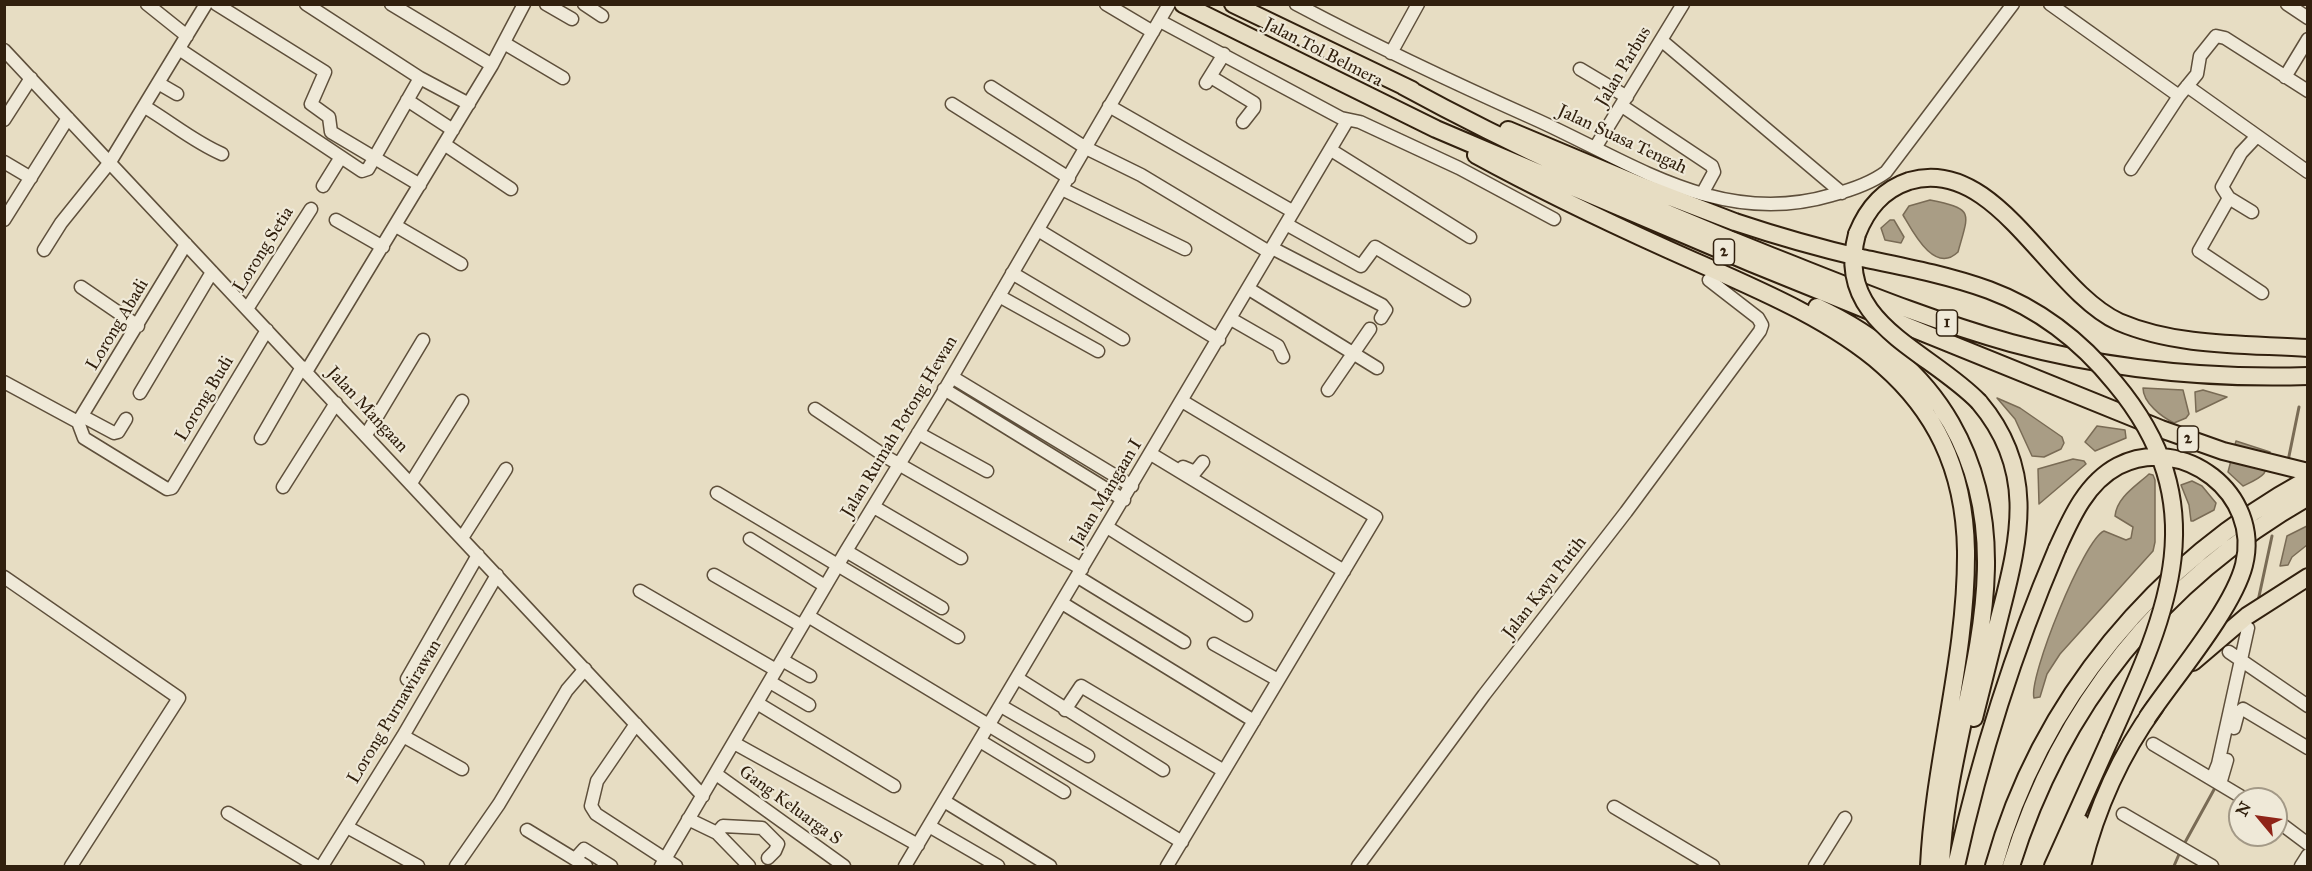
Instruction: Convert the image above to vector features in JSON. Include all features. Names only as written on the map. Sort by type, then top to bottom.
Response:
[{"type":"highway","name":"Jalan Tol Belmera","points":[[1233,4],[1403,86]]},
{"type":"highway","name":"Jalan Tol Belmera","points":[[1191,8],[1380,103]]},
{"type":"highway","name":"1","points":[[1403,86],[1524,149],[1607,188],[1939,320],[2012,343],[2083,359],[2169,370],[2307,376]]},
{"type":"highway","points":[[1403,86],[1639,185],[1735,222],[1809,245],[1959,280],[2020,303],[2050,321],[2082,347],[2138,411],[2157,446],[2169,485],[2174,521],[2173,561],[2158,626],[2053,867]]},
{"type":"highway","points":[[1380,103],[1530,184],[1785,302],[1839,331],[1876,358],[1897,378],[1934,428],[1956,475],[1963,509],[1966,550],[1960,629],[1937,782],[1929,867]]},
{"type":"highway","name":"2","points":[[1380,103],[1660,225],[2072,393],[2223,451],[2307,472]]},
{"type":"highway","points":[[1942,867],[1953,802],[2015,556],[2019,500],[2009,448],[1993,418],[1965,387],[1899,339],[1867,308],[1852,272],[1853,247],[1869,210],[1887,192],[1913,180],[1945,180],[1960,184],[1994,204],[2019,228],[2063,279],[2097,309],[2119,322],[2143,330],[2207,342],[2307,348]]},
{"type":"highway","points":[[1606,220],[1792,296],[1855,326],[1885,347],[1917,376],[1940,405],[1958,435],[1976,476],[1982,499],[1988,572],[1982,619],[1947,812],[1942,867]]},
{"type":"highway","points":[[1956,867],[1981,762],[2002,690],[2057,549],[2088,492],[2105,474],[2129,462],[2168,458],[2199,466],[2217,479],[2238,506],[2246,541],[2239,579],[2224,607],[2147,718],[2132,744],[2098,815],[2082,867]]},
{"type":"highway","points":[[1994,867],[2010,817],[2043,742],[2078,684],[2102,652],[2145,602],[2188,561],[2236,524],[2307,479]]},
{"type":"highway","points":[[2011,867],[2032,806],[2051,766],[2084,706],[2109,670],[2169,599],[2194,577],[2231,548],[2307,497]]},
{"type":"highway","points":[[2147,718],[2173,684],[2207,648],[2261,606],[2306,578]]},
{"type":"highway","points":[[2068,867],[2111,737]]},
{"type":"street","points":[[147,4],[187,36]]},
{"type":"street","points":[[44,250],[61,222],[110,162],[206,4]]},
{"type":"street","points":[[216,4],[325,72],[312,104],[329,117],[338,155],[323,186]]},
{"type":"street","points":[[306,4],[420,78],[469,104]]},
{"type":"street","points":[[391,4],[492,65]]},
{"type":"street","points":[[261,438],[396,226],[492,65],[524,4]]},
{"type":"street","points":[[546,4],[572,19]]},
{"type":"street","points":[[584,4],[602,16]]},
{"type":"street","points":[[1106,4],[1153,32]]},
{"type":"street","name":"Jalan Rumah Potong Hewan","points":[[663,863],[825,586],[952,377],[1169,4]]},
{"type":"street","name":"Jalan Suasa Tengah","points":[[1296,4],[1460,88],[1595,148],[1660,181],[1727,201],[1773,206],[1842,193],[1875,180],[1893,164],[2013,4]]},
{"type":"street","points":[[1391,53],[1418,4]]},
{"type":"street","name":"Jalan Parbus","points":[[1595,148],[1683,4]]},
{"type":"street","points":[[2050,4],[2183,91],[2257,136],[2307,172]]},
{"type":"street","points":[[2287,4],[2307,18]]},
{"type":"street","points":[[1160,21],[1347,121],[1360,122],[1459,168],[1554,219]]},
{"type":"street","points":[[2131,169],[2197,74],[2200,56],[2216,36],[2225,38],[2307,91]]},
{"type":"street","points":[[2284,77],[2307,39]]},
{"type":"street","points":[[1661,40],[1842,193]]},
{"type":"street","points":[[504,43],[563,78]]},
{"type":"street","points":[[179,48],[362,171],[369,169],[420,78]]},
{"type":"street","name":"Jalan Mangaan","points":[[4,50],[703,796]]},
{"type":"street","points":[[1224,54],[1208,80],[1254,103],[1254,108],[1243,122]]},
{"type":"street","points":[[1580,69],[1712,166],[1714,172],[1702,194]]},
{"type":"street","points":[[4,120],[30,78]]},
{"type":"street","points":[[158,83],[177,94]]},
{"type":"street","points":[[991,87],[1086,148],[1142,175],[1270,250],[1382,305],[1386,310],[1381,318]]},
{"type":"street","points":[[407,100],[453,130]]},
{"type":"street","points":[[952,104],[1069,177]]},
{"type":"street","points":[[1109,106],[1292,211]]},
{"type":"street","points":[[145,107],[178,128],[183,134],[222,154]]},
{"type":"street","points":[[4,220],[68,118]]},
{"type":"street","name":"Jalan Mangaan I","points":[[907,866],[928,826],[1124,500],[1347,121]]},
{"type":"street","points":[[331,132],[420,185]]},
{"type":"street","points":[[2252,212],[2229,198],[2222,187],[2241,153],[2257,136]]},
{"type":"street","points":[[444,144],[511,189]]},
{"type":"street","points":[[1331,150],[1470,237]]},
{"type":"street","points":[[4,162],[31,178]]},
{"type":"street","points":[[1062,189],[1185,249]]},
{"type":"street","points":[[2229,198],[2199,251],[2262,294]]},
{"type":"street","name":"Lorong Setia","points":[[247,309],[311,209]]},
{"type":"street","points":[[336,220],[383,247]]},
{"type":"street","points":[[1286,224],[1361,266],[1375,247],[1464,300]]},
{"type":"street","points":[[396,226],[461,264]]},
{"type":"street","points":[[1038,230],[1219,340]]},
{"type":"street","name":"Lorong Abadi","points":[[81,419],[186,244]]},
{"type":"street","points":[[140,393],[212,272]]},
{"type":"street","points":[[1012,273],[1123,339]]},
{"type":"street","name":"Jalan Kayu Putih","points":[[1358,867],[1484,695],[1612,530],[1760,331],[1762,325],[1758,318],[1709,280]]},
{"type":"street","points":[[81,287],[138,326]]},
{"type":"street","points":[[1249,289],[1377,368]]},
{"type":"street","points":[[999,296],[1098,351]]},
{"type":"street","points":[[1231,319],[1278,346],[1283,357]]},
{"type":"street","points":[[1328,390],[1370,329]]},
{"type":"street","name":"Lorong Budi","points":[[81,419],[84,438],[167,489],[174,486],[267,330]]},
{"type":"street","points":[[366,435],[423,340]]},
{"type":"street","points":[[952,377],[1132,486]]},
{"type":"street","points":[[4,382],[116,433],[126,419]]},
{"type":"street","points":[[944,389],[1124,500]]},
{"type":"street","points":[[411,483],[462,401]]},
{"type":"street","points":[[1167,867],[1376,517],[1182,401]]},
{"type":"street","points":[[283,487],[336,403]]},
{"type":"street","points":[[815,409],[900,464],[1080,573],[1184,642]]},
{"type":"street","points":[[918,433],[987,471]]},
{"type":"street","points":[[1152,452],[1344,571]]},
{"type":"street","points":[[1152,452],[1192,472],[1197,471],[1203,462]]},
{"type":"street","points":[[462,538],[506,469]]},
{"type":"street","points":[[717,493],[958,637]]},
{"type":"street","points":[[874,507],[961,558]]},
{"type":"street","points":[[1107,527],[1246,615]]},
{"type":"street","points":[[750,539],[825,586]]},
{"type":"street","points":[[846,551],[942,608]]},
{"type":"street","points":[[407,679],[478,555]]},
{"type":"street","name":"Lorong Purnawirawan","points":[[325,865],[497,575]]},
{"type":"street","points":[[714,575],[805,621],[988,726],[1182,842]]},
{"type":"street","points":[[4,577],[179,698],[71,867]]},
{"type":"street","points":[[890,596],[898,582]]},
{"type":"street","points":[[640,591],[779,665],[810,676]]},
{"type":"street","points":[[1062,603],[1254,721]]},
{"type":"street","points":[[2216,782],[2218,764],[2244,662],[2248,628]]},
{"type":"street","points":[[1214,644],[1278,680]]},
{"type":"street","points":[[2229,652],[2307,706]]},
{"type":"street","points":[[456,867],[499,804],[567,690],[585,669]]},
{"type":"street","points":[[1017,678],[1163,770]]},
{"type":"street","points":[[770,682],[809,705]]},
{"type":"street","points":[[1065,710],[1081,686],[1224,771]]},
{"type":"street","points":[[757,703],[894,786]]},
{"type":"street","points":[[1000,706],[1088,756]]},
{"type":"street","points":[[2216,782],[2236,717],[2243,709],[2307,748]]},
{"type":"street","points":[[636,724],[599,778],[591,806],[596,814],[663,863],[676,867]]},
{"type":"street","points":[[403,736],[462,769]]},
{"type":"street","points":[[980,741],[1064,792]]},
{"type":"street","points":[[734,742],[918,845]]},
{"type":"street","points":[[2153,744],[2228,789]]},
{"type":"street","name":"Gang Keluarga S","points":[[716,774],[844,867]]},
{"type":"street","points":[[944,801],[1050,867]]},
{"type":"street","points":[[1614,807],[1713,867]]},
{"type":"street","points":[[228,813],[325,865]]},
{"type":"street","points":[[2122,814],[2212,867]]},
{"type":"street","points":[[1815,867],[1845,818]]},
{"type":"street","points":[[688,819],[717,833],[749,866]]},
{"type":"street","points":[[717,833],[723,826],[762,828],[778,844],[768,858]]},
{"type":"street","points":[[928,826],[998,867]]},
{"type":"street","points":[[347,827],[418,867]]},
{"type":"street","points":[[2288,829],[2307,844]]},
{"type":"street","points":[[527,830],[586,867]]},
{"type":"street","points":[[575,859],[584,849],[611,867]]},
{"type":"street","points":[[2301,867],[2307,855]]},
{"type":"shaded area","points":[[1930,200],[1955,206],[1965,214],[1965,228],[1958,252],[1949,258],[1941,258],[1925,248],[1903,215],[1909,206]]},
{"type":"shaded area","points":[[1890,220],[1894,220],[1904,237],[1901,243],[1885,240],[1881,228]]},
{"type":"shaded area","points":[[2143,388],[2183,390],[2189,414],[2186,418],[2174,423],[2150,404]]},
{"type":"shaded area","points":[[2203,390],[2227,397],[2196,412],[2195,392]]},
{"type":"shaded area","points":[[1997,398],[2020,408],[2062,437],[2064,443],[2061,449],[2044,457],[2032,456],[2015,419]]},
{"type":"shaded area","points":[[2097,426],[2125,430],[2126,438],[2095,451],[2085,442]]},
{"type":"shaded area","points":[[2236,441],[2270,452],[2266,471],[2256,480],[2243,486],[2228,472]]},
{"type":"shaded area","points":[[2073,459],[2084,461],[2086,464],[2039,504],[2038,469]]},
{"type":"shaded area","points":[[2149,474],[2153,475],[2155,480],[2153,551],[2060,654],[2047,674],[2040,697],[2034,698],[2034,685],[2048,638],[2071,582],[2095,540],[2104,531],[2126,540],[2131,538],[2133,527],[2115,516],[2119,503]]},
{"type":"shaded area","points":[[2192,481],[2202,486],[2216,503],[2214,510],[2191,521],[2189,505],[2181,485]]},
{"type":"shaded area","points":[[2307,526],[2307,545],[2292,557],[2288,565],[2280,566],[2287,536]]},
{"type":"waterway","points":[[2288,461],[2299,407]]},
{"type":"waterway","points":[[2258,601],[2272,536]]},
{"type":"waterway","points":[[2183,846],[2216,786]]},
{"type":"waterway","points":[[2174,866],[2180,852]]}]
